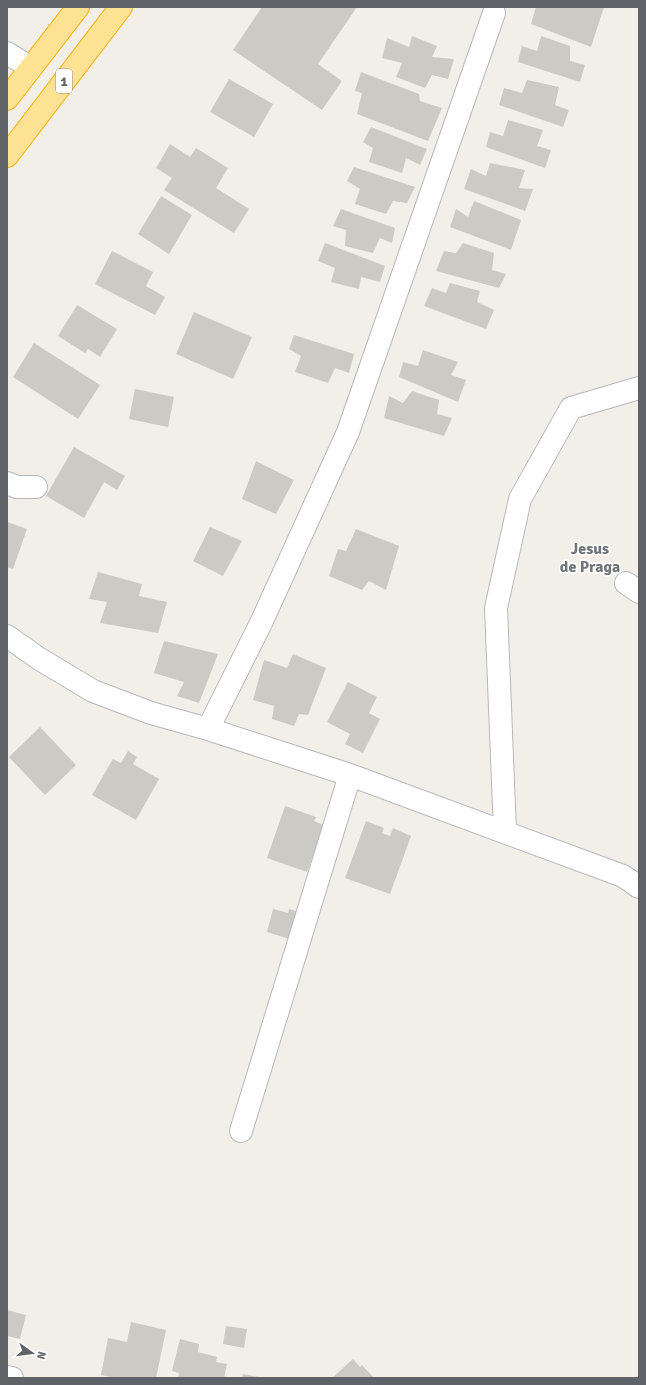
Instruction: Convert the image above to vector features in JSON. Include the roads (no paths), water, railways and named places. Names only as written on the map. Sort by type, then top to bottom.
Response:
[{"type":"highway","name":"1","points":[[7,99],[78,7]]},
{"type":"highway","name":"1","points":[[7,156],[121,7]]},
{"type":"street","points":[[208,729],[261,623],[348,432],[494,12]]},
{"type":"street","points":[[7,53],[31,68]]},
{"type":"street","points":[[505,832],[496,608],[520,499],[571,408],[639,388]]},
{"type":"street","points":[[7,483],[17,487],[36,487]]},
{"type":"street","points":[[7,636],[38,658],[93,691],[151,713],[208,729],[350,775],[623,876],[639,887]]},
{"type":"street","points":[[241,1131],[350,775]]},
{"type":"street","points":[[7,1377],[12,1378]]},
{"type":"district","name":"Jesus de Praga","points":[[590,557]]}]
